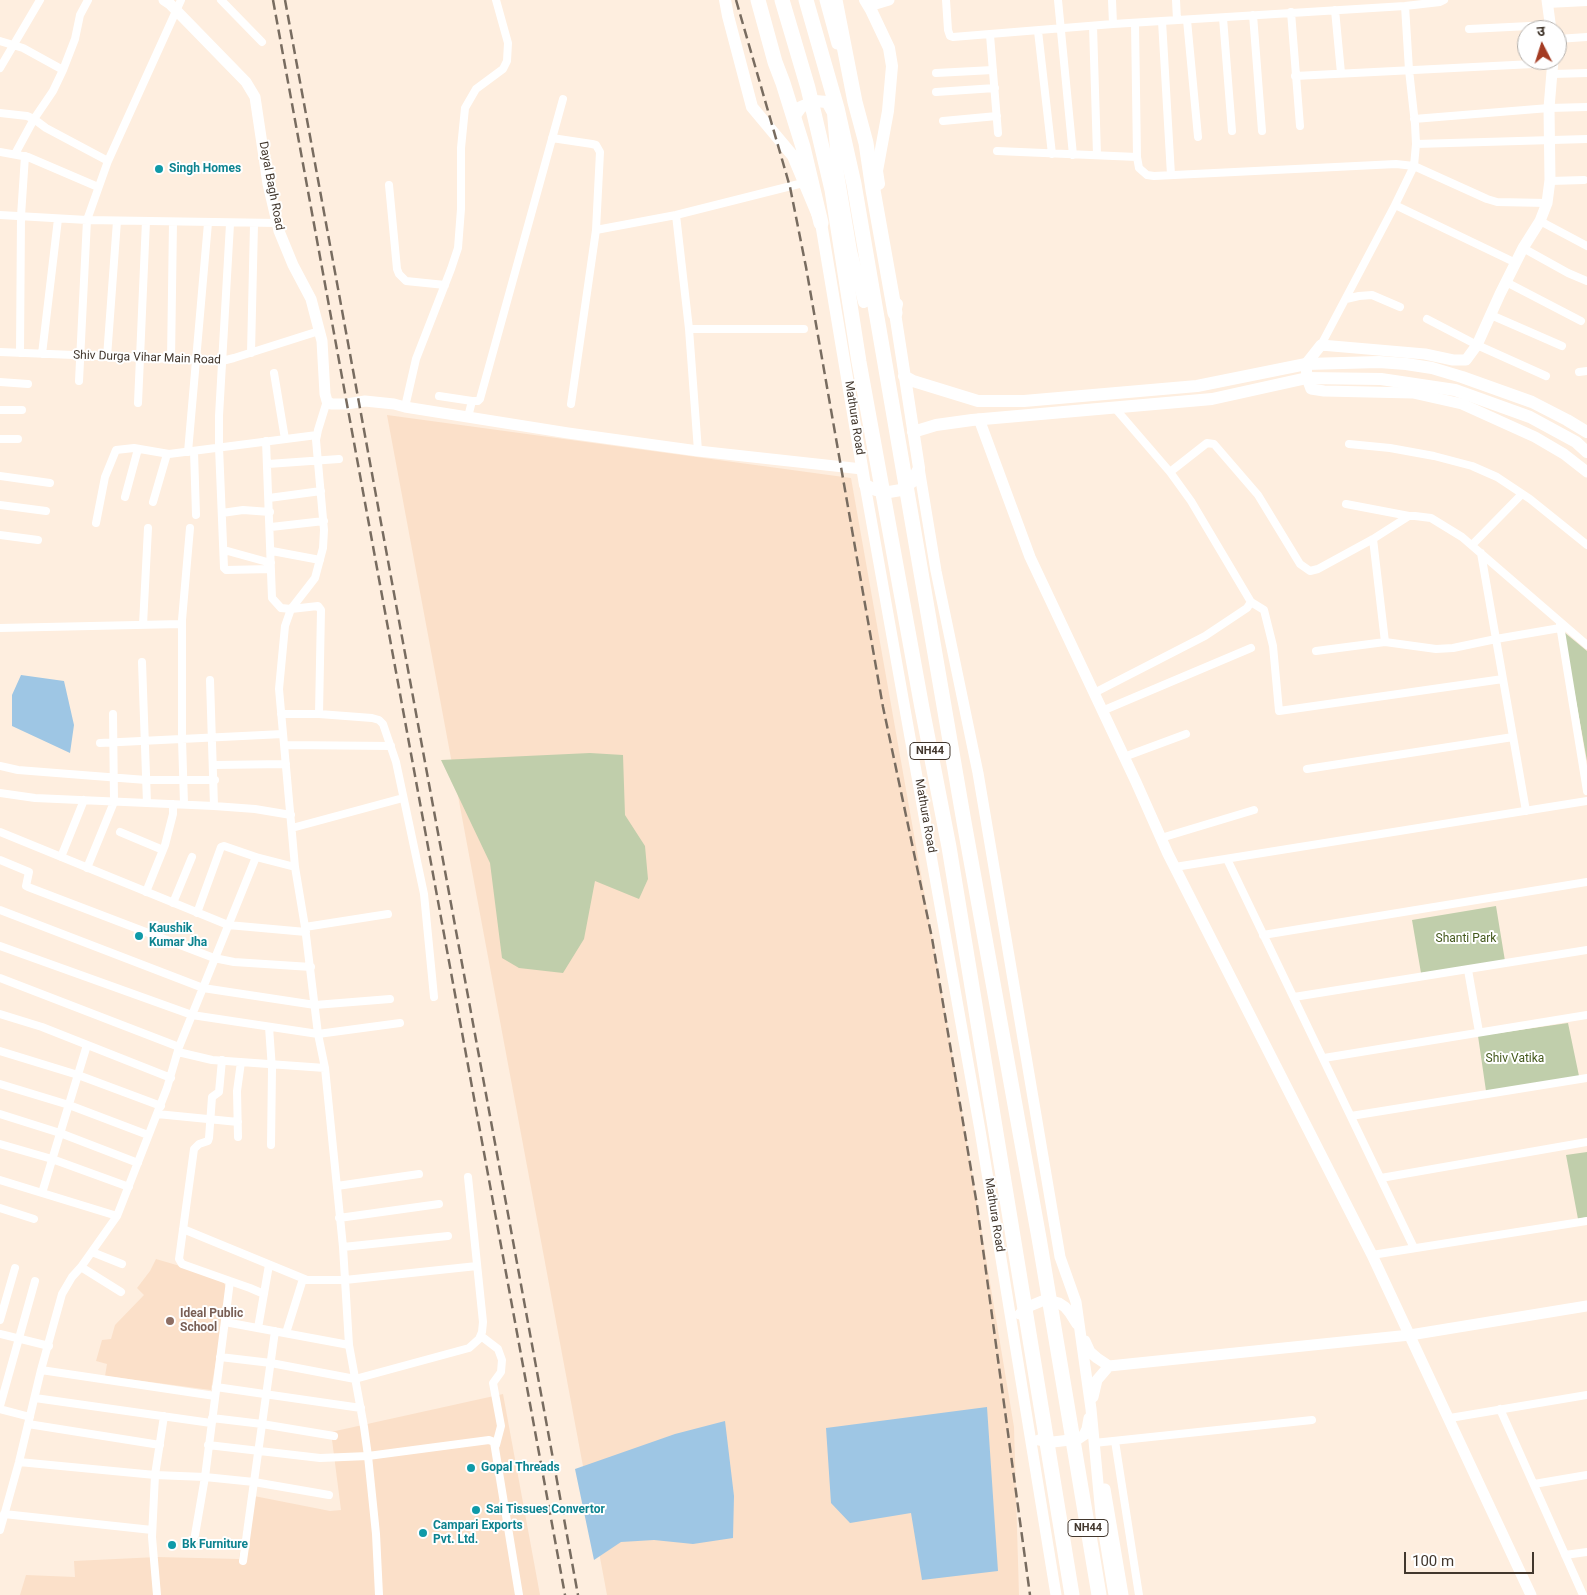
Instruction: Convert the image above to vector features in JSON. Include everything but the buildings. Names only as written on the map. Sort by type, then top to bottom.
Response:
[{"type":"highway","points":[[758,0],[775,62],[803,146],[821,223]]},
{"type":"highway","name":"Mathura Road","points":[[782,0],[808,88],[832,190],[859,362],[949,847],[1072,1595]]},
{"type":"highway","name":"NH44","points":[[806,0],[837,108],[854,184],[964,822],[1037,1228],[1099,1595]]},
{"type":"highway","points":[[835,0],[855,102],[866,143],[872,190],[894,307]]},
{"type":"main road","name":"Mathura Road","points":[[725,0],[752,108],[793,156],[821,223],[866,485]]},
{"type":"main road","points":[[866,485],[876,490],[889,492],[901,490],[912,482],[919,468],[894,307],[899,297],[877,171],[888,111],[892,66],[888,48],[867,3]]},
{"type":"main road","points":[[794,117],[801,107],[815,101],[827,102],[833,113],[838,174],[851,251],[864,302]]},
{"type":"main road","points":[[837,315],[864,302],[894,307]]},
{"type":"main road","points":[[904,376],[913,381],[978,401],[1024,401],[1198,386],[1306,364],[1379,362],[1406,364],[1432,368],[1462,377],[1532,402],[1587,432]]},
{"type":"main road","points":[[913,432],[936,425],[979,419],[1212,399],[1307,378],[1381,379],[1455,390],[1530,417],[1576,442],[1587,452]]},
{"type":"street","points":[[0,68],[39,0]]},
{"type":"street","points":[[15,154],[34,119],[50,97],[63,70],[75,39],[80,15],[88,0]]},
{"type":"street","name":"Dayal Bagh Road","points":[[164,0],[179,5],[254,93],[268,184],[277,224],[293,265],[311,299],[319,330],[324,360],[327,401]]},
{"type":"street","points":[[221,0],[262,42]]},
{"type":"street","points":[[405,407],[416,359],[458,248],[461,209],[461,148],[465,108],[476,89],[503,69],[507,61],[508,43],[496,0]]},
{"type":"street","points":[[825,0],[844,71],[855,102]]},
{"type":"street","points":[[867,3],[889,0]]},
{"type":"street","points":[[946,0],[947,26],[950,36],[990,35],[1113,24],[1335,10],[1378,4],[1406,6],[1444,0]]},
{"type":"street","points":[[1058,0],[1073,155]]},
{"type":"street","points":[[1112,0],[1113,24]]},
{"type":"street","points":[[1176,0],[1177,20]]},
{"type":"street","points":[[1549,20],[1547,2],[1587,2]]},
{"type":"street","points":[[79,381],[87,220],[108,161],[179,5]]},
{"type":"street","points":[[1406,6],[1409,70],[1416,144],[1414,166],[1321,345],[1306,364],[1307,378],[1311,389],[1413,393],[1462,404],[1535,437],[1564,454],[1587,472]]},
{"type":"street","points":[[1335,10],[1341,73]]},
{"type":"street","points":[[1291,12],[1300,126]]},
{"type":"street","points":[[1253,15],[1262,131]]},
{"type":"street","points":[[1223,18],[1232,131]]},
{"type":"street","points":[[1187,20],[1198,137]]},
{"type":"street","points":[[1162,21],[1171,175]]},
{"type":"street","points":[[1135,23],[1137,157],[1139,168],[1147,175],[1380,164],[1414,166],[1497,202],[1547,203]]},
{"type":"street","points":[[1092,26],[1097,155]]},
{"type":"street","points":[[1468,29],[1517,28]]},
{"type":"street","points":[[1038,31],[1052,154]]},
{"type":"street","points":[[990,35],[998,133]]},
{"type":"street","points":[[1567,38],[1587,37]]},
{"type":"street","points":[[0,41],[23,48],[63,70]]},
{"type":"street","points":[[1295,76],[1517,67]]},
{"type":"street","points":[[1567,68],[1587,72]]},
{"type":"street","points":[[936,72],[993,70]]},
{"type":"street","points":[[1321,345],[1425,354],[1453,360],[1466,360],[1477,345],[1506,282],[1523,248],[1540,221],[1547,203],[1550,181],[1549,108],[1553,70]]},
{"type":"street","points":[[936,92],[995,88]]},
{"type":"street","points":[[439,396],[472,401],[480,399],[563,99]]},
{"type":"street","points":[[1414,119],[1549,108],[1587,107]]},
{"type":"street","points":[[0,113],[26,116],[34,119],[46,128],[108,161]]},
{"type":"street","points":[[943,121],[997,116]]},
{"type":"street","points":[[552,138],[592,144],[599,148],[600,152],[596,230],[571,404]]},
{"type":"street","points":[[1416,144],[1587,139]]},
{"type":"street","points":[[997,151],[1137,157]]},
{"type":"street","points":[[0,152],[25,156],[98,187]]},
{"type":"street","points":[[20,353],[21,216],[25,156]]},
{"type":"street","points":[[1550,181],[1584,180]]},
{"type":"street","points":[[596,230],[676,215],[803,182]]},
{"type":"street","points":[[389,185],[399,274],[406,281],[445,285]]},
{"type":"street","points":[[1395,205],[1516,263]]},
{"type":"street","points":[[0,215],[117,221],[277,224]]},
{"type":"street","points":[[676,215],[689,329],[698,450]]},
{"type":"street","points":[[42,354],[58,218]]},
{"type":"street","points":[[107,357],[117,221]]},
{"type":"street","points":[[138,403],[146,221]]},
{"type":"street","points":[[1540,221],[1587,246]]},
{"type":"street","points":[[171,360],[173,222]]},
{"type":"street","points":[[196,515],[191,451],[195,361],[202,311],[208,223]]},
{"type":"street","points":[[230,224],[219,447],[224,568],[226,570],[271,566]]},
{"type":"street","points":[[251,353],[254,224]]},
{"type":"street","points":[[1523,248],[1568,273],[1587,281]]},
{"type":"street","points":[[1506,282],[1581,321]]},
{"type":"street","points":[[1346,299],[1372,295],[1400,307]]},
{"type":"street","points":[[1491,315],[1562,346]]},
{"type":"street","points":[[1427,319],[1477,345],[1546,376]]},
{"type":"street","points":[[689,329],[804,329]]},
{"type":"street","name":"Shiv Durga Vihar Main Road","points":[[0,352],[222,361],[319,330]]},
{"type":"street","points":[[274,373],[285,439]]},
{"type":"street","points":[[0,382],[28,384]]},
{"type":"street","points":[[379,1595],[376,1534],[368,1456],[349,1345],[343,1247],[325,1068],[318,1034],[306,929],[295,867],[279,689],[285,626],[291,609],[315,578],[320,560],[324,521],[316,435],[327,401],[331,404],[365,401],[394,404],[561,432],[862,469]]},
{"type":"street","points":[[468,417],[472,401]]},
{"type":"street","points":[[1114,407],[1170,472],[1191,501],[1251,602],[1264,610],[1273,646],[1279,711],[1503,679]]},
{"type":"street","points":[[0,410],[22,410]]},
{"type":"street","points":[[979,419],[1016,525],[1161,838],[1372,1254],[1531,1595]]},
{"type":"street","points":[[96,523],[105,478],[116,450],[124,448],[138,449],[167,454],[316,435]]},
{"type":"street","points":[[0,439],[18,438]]},
{"type":"street","points":[[266,441],[273,600],[281,608],[291,609],[318,606],[321,610],[319,714]]},
{"type":"street","points":[[1170,472],[1207,443],[1214,444],[1258,495],[1300,564],[1310,571],[1318,569],[1373,539],[1409,516]]},
{"type":"street","points":[[1349,444],[1390,448],[1472,466],[1497,477],[1522,494],[1587,545]]},
{"type":"street","points":[[125,498],[138,449]]},
{"type":"street","points":[[153,502],[167,454]]},
{"type":"street","points":[[268,464],[338,459]]},
{"type":"street","points":[[919,468],[936,571],[978,773],[1060,1257],[1076,1302],[1101,1515],[1114,1595]]},
{"type":"street","points":[[0,476],[50,483]]},
{"type":"street","name":"Mathura Road","points":[[866,485],[979,1121],[1056,1595]]},
{"type":"street","points":[[269,498],[320,491]]},
{"type":"street","points":[[1472,545],[1522,494]]},
{"type":"street","points":[[1346,504],[1409,516],[1431,518],[1454,531],[1587,645]]},
{"type":"street","points":[[0,505],[46,511]]},
{"type":"street","points":[[222,513],[243,510],[270,512]]},
{"type":"street","points":[[271,527],[324,521]]},
{"type":"street","points":[[142,625],[148,528]]},
{"type":"street","points":[[184,804],[182,624],[190,528]]},
{"type":"street","points":[[0,535],[38,540]]},
{"type":"street","points":[[1373,539],[1385,642]]},
{"type":"street","points":[[224,550],[271,566]]},
{"type":"street","points":[[272,551],[320,560]]},
{"type":"street","points":[[1481,553],[1526,811]]},
{"type":"street","points":[[1094,693],[1205,636],[1247,608],[1251,602]]},
{"type":"street","points":[[1559,620],[1587,791]]},
{"type":"street","points":[[0,628],[182,624]]},
{"type":"street","points":[[1316,651],[1385,642],[1445,649],[1560,628]]},
{"type":"street","points":[[1102,711],[1251,648]]},
{"type":"street","points":[[142,662],[147,802]]},
{"type":"street","points":[[210,680],[214,806]]},
{"type":"street","points":[[87,868],[114,802],[113,714]]},
{"type":"street","points":[[281,714],[319,714],[372,718],[379,720],[386,731],[424,894],[434,997]]},
{"type":"street","points":[[100,743],[283,734]]},
{"type":"street","points":[[1124,757],[1186,734]]},
{"type":"street","points":[[1307,769],[1513,737]]},
{"type":"street","points":[[284,745],[391,746]]},
{"type":"street","points":[[214,764],[286,764]]},
{"type":"street","points":[[0,766],[18,770],[146,780],[214,780]]},
{"type":"street","points":[[0,793],[35,798],[147,802],[255,809],[291,815]]},
{"type":"street","points":[[292,828],[403,798]]},
{"type":"street","points":[[61,857],[84,800]]},
{"type":"street","points":[[1175,867],[1587,801]]},
{"type":"street","points":[[146,892],[163,850],[173,814],[173,804]]},
{"type":"street","points":[[1161,838],[1254,810]]},
{"type":"street","points":[[0,832],[228,925],[306,929],[388,914]]},
{"type":"street","points":[[120,832],[163,850]]},
{"type":"street","points":[[197,913],[221,847],[224,846],[295,867]]},
{"type":"street","points":[[172,903],[192,857]]},
{"type":"street","points":[[0,1530],[62,1294],[66,1285],[118,1216],[171,1078],[178,1049],[256,857]]},
{"type":"street","points":[[1226,859],[1324,1058],[1414,1248]]},
{"type":"street","points":[[0,860],[29,872],[26,886],[28,887],[214,958],[234,962],[311,967]]},
{"type":"street","points":[[1263,935],[1587,882]]},
{"type":"street","points":[[0,910],[203,988],[315,1005],[390,999]]},
{"type":"street","points":[[0,946],[192,1015],[318,1034],[400,1023]]},
{"type":"street","points":[[1294,997],[1587,950]]},
{"type":"street","points":[[1468,970],[1479,1032]]},
{"type":"street","points":[[0,978],[178,1049],[222,1060],[325,1068]]},
{"type":"street","points":[[0,1014],[42,1027],[171,1078]]},
{"type":"street","points":[[1324,1058],[1587,1015]]},
{"type":"street","points":[[269,1027],[272,1064],[271,1145]]},
{"type":"street","points":[[42,1192],[87,1045]]},
{"type":"street","points":[[0,1051],[78,1075],[159,1110],[238,1122]]},
{"type":"street","points":[[222,1060],[219,1092],[212,1097],[208,1141],[199,1144],[194,1149],[179,1259],[182,1264],[264,1294]]},
{"type":"street","points":[[238,1137],[237,1091],[241,1062]]},
{"type":"street","points":[[1351,1116],[1587,1078]]},
{"type":"street","points":[[0,1084],[69,1105],[148,1135]]},
{"type":"street","points":[[0,1114],[60,1133],[138,1163]]},
{"type":"street","points":[[1381,1178],[1587,1142]]},
{"type":"street","points":[[0,1144],[52,1159],[129,1187]]},
{"type":"street","points":[[337,1186],[419,1174]]},
{"type":"street","points":[[220,1357],[271,1363],[355,1379],[469,1348],[476,1344],[481,1336],[483,1322],[468,1177]]},
{"type":"street","points":[[0,1180],[118,1216]]},
{"type":"street","points":[[340,1218],[439,1204]]},
{"type":"street","points":[[0,1208],[34,1219]]},
{"type":"street","points":[[1372,1254],[1587,1221]]},
{"type":"street","points":[[183,1229],[204,1236],[303,1279],[345,1280],[477,1266]]},
{"type":"street","points":[[343,1247],[448,1236]]},
{"type":"street","points":[[92,1252],[122,1264]]},
{"type":"street","points":[[258,1328],[269,1265]]},
{"type":"street","points":[[81,1267],[121,1292]]},
{"type":"street","points":[[0,1320],[15,1268]]},
{"type":"street","points":[[286,1333],[303,1279]]},
{"type":"street","points":[[35,1281],[0,1408],[29,1421],[160,1446]]},
{"type":"street","points":[[195,1535],[205,1477],[230,1281]]},
{"type":"street","points":[[1012,1332],[1020,1314],[1030,1306],[1042,1301],[1059,1303],[1070,1313],[1090,1352],[1109,1366],[1410,1335],[1587,1306]]},
{"type":"street","points":[[225,1322],[349,1345]]},
{"type":"street","points":[[243,1561],[275,1331]]},
{"type":"street","points":[[0,1334],[48,1346]]},
{"type":"street","points":[[481,1336],[498,1349],[502,1360],[501,1372],[492,1383],[501,1426],[496,1445],[519,1595]]},
{"type":"street","points":[[1027,1420],[1038,1440],[1062,1442],[1078,1439],[1084,1435],[1087,1429],[1097,1380],[1109,1366]]},
{"type":"street","points":[[41,1370],[215,1396]]},
{"type":"street","points":[[216,1387],[361,1408]]},
{"type":"street","points":[[1450,1418],[1587,1395]]},
{"type":"street","points":[[35,1398],[164,1416],[262,1424],[334,1436]]},
{"type":"street","points":[[1500,1410],[1583,1595]]},
{"type":"street","points":[[157,1595],[152,1530],[155,1475],[164,1416]]},
{"type":"street","points":[[1094,1443],[1312,1420]]},
{"type":"street","points":[[208,1445],[320,1458],[368,1456],[489,1440],[496,1445]]},
{"type":"street","points":[[1115,1441],[1139,1595]]},
{"type":"street","points":[[1033,1454],[1029,1461],[1031,1484],[1048,1595]]},
{"type":"street","points":[[19,1462],[254,1482],[329,1495]]},
{"type":"street","points":[[1097,1473],[1103,1477],[1123,1595]]},
{"type":"street","points":[[1534,1484],[1587,1475]]},
{"type":"street","points":[[4,1514],[152,1530]]},
{"type":"street","points":[[1565,1555],[1587,1552]]},
{"type":"shaded area","points":[[387,415],[851,478],[943,999],[1014,1427],[1019,1595],[607,1595]]},
{"type":"shaded area","name":"Ideal Public School","points":[[156,1259],[221,1278],[228,1290],[211,1390],[105,1376],[107,1364],[96,1361],[102,1340],[111,1339],[115,1325],[144,1295],[137,1288],[150,1271]]},
{"type":"shaded area","points":[[503,1394],[540,1595],[20,1595],[26,1575],[75,1577],[74,1561],[157,1557],[239,1559],[249,1495],[330,1511],[341,1510],[331,1432]]},
{"type":"green space","points":[[1564,632],[1587,651],[1587,761],[1572,679]]},
{"type":"green space","points":[[590,753],[623,755],[625,815],[645,846],[648,879],[639,899],[595,881],[584,939],[563,973],[519,968],[502,958],[490,863],[441,760]]},
{"type":"green space","name":"Shanti Park","points":[[1496,906],[1505,961],[1421,973],[1412,920]]},
{"type":"green space","name":"Shiv Vatika","points":[[1568,1023],[1579,1076],[1486,1091],[1478,1036]]},
{"type":"green space","points":[[1587,1152],[1587,1217],[1578,1219],[1566,1155]]},
{"type":"water","points":[[21,675],[64,681],[74,725],[70,753],[12,726],[12,695]]},
{"type":"water","points":[[987,1407],[998,1571],[922,1580],[911,1513],[850,1523],[831,1503],[826,1428]]},
{"type":"water","points":[[725,1421],[734,1496],[733,1538],[693,1544],[654,1540],[621,1542],[594,1560],[575,1469],[675,1434]]},
{"type":"railway","points":[[273,0],[565,1595]]},
{"type":"railway","points":[[285,0],[578,1595]]},
{"type":"railway","points":[[736,0],[790,187],[806,267],[883,707],[932,938],[977,1205],[1030,1595]]},
{"type":"place","name":"Singh Homes","points":[[159,169]]},
{"type":"place","name":"Kaushik Kumar Jha","points":[[139,936]]},
{"type":"place","name":"Ideal Public School","points":[[170,1321]]},
{"type":"place","name":"Gopal Threads","points":[[471,1468]]},
{"type":"place","name":"Sai Tissues Convertor","points":[[476,1510]]},
{"type":"place","name":"Campari Exports Pvt. Ltd.","points":[[423,1533]]},
{"type":"place","name":"Bk Furniture","points":[[172,1545]]}]
